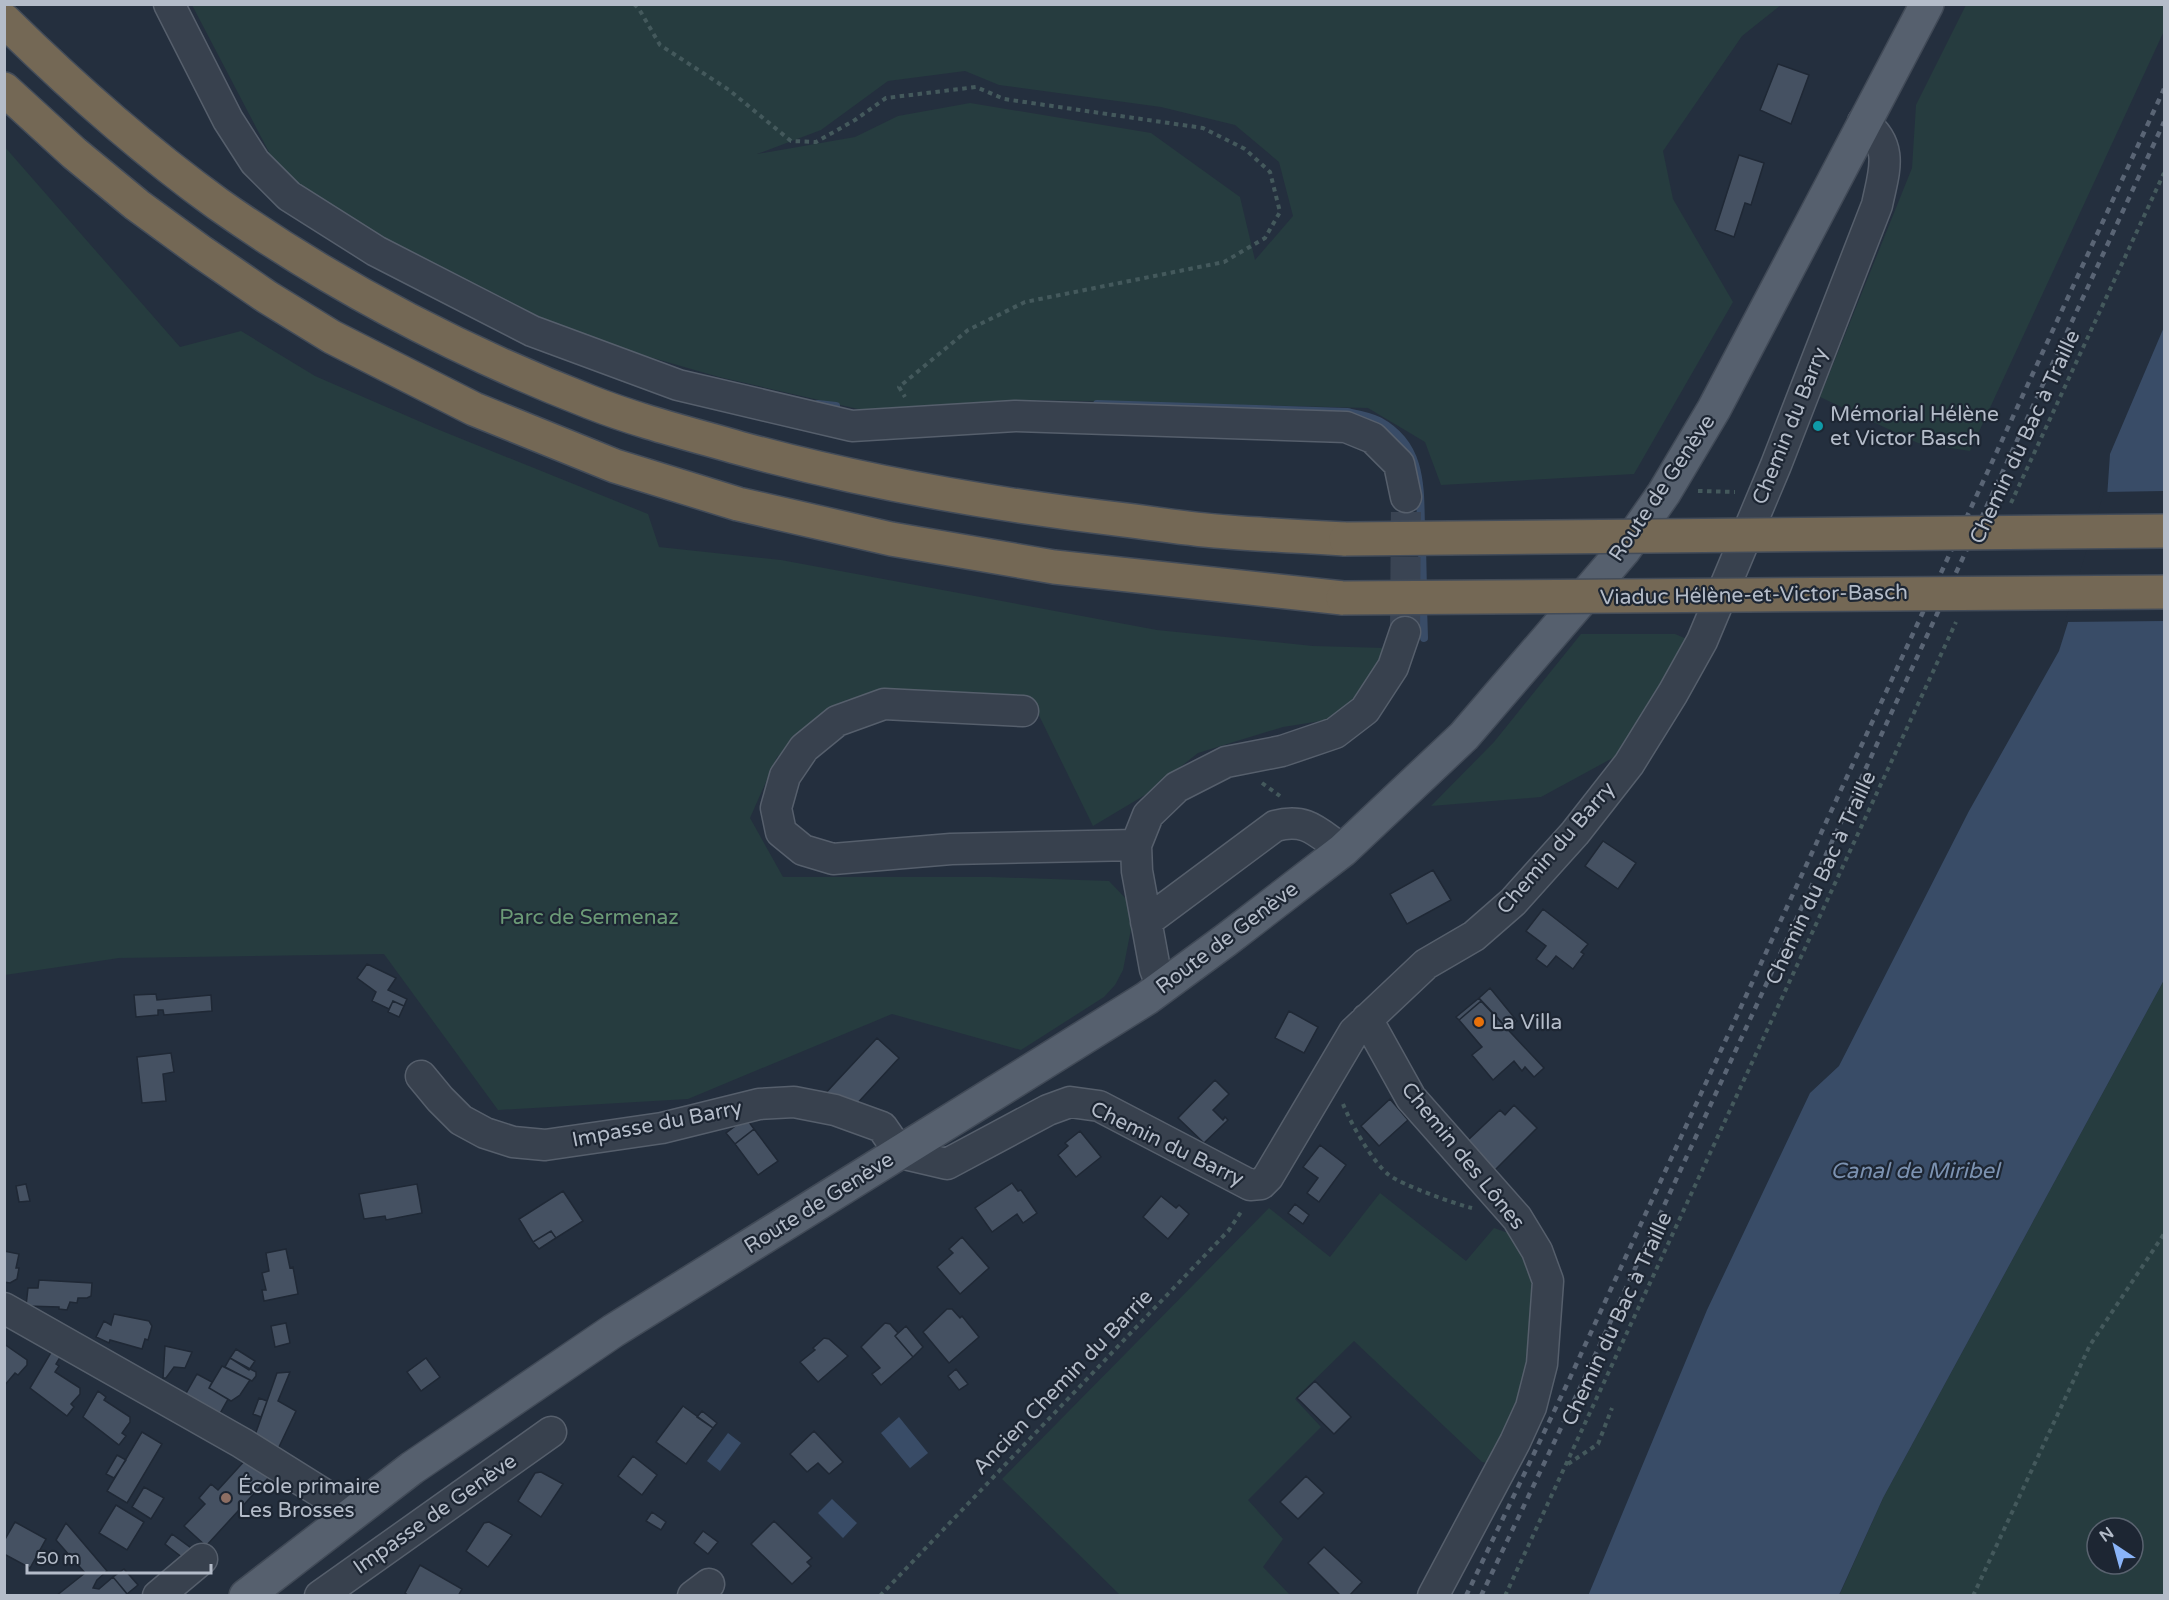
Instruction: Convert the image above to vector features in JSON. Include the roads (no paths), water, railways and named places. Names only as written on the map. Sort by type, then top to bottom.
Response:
[{"type":"highway","points":[[4,20],[47,63],[159,159],[218,204],[301,259],[389,309],[457,345],[593,403],[696,436],[795,463],[864,479],[1030,509],[1226,532],[1346,539],[2164,531]]},
{"type":"highway","name":"Viaduc Hélène-et-Victor-Basch","points":[[4,89],[74,153],[137,205],[267,297],[332,337],[474,409],[615,466],[738,504],[903,541],[1054,567],[1343,598],[2164,591]]},
{"type":"main road","name":"Route de Genève","points":[[246,1596],[412,1468],[613,1331],[1162,987],[1343,850],[1464,736],[1624,550],[1664,493],[1714,410],[1863,122],[1927,4]]},
{"type":"street","points":[[169,4],[228,120],[255,162],[289,196],[376,251],[532,331],[678,385],[852,426],[1015,416],[1346,427],[1373,438],[1399,464],[1406,497]]},
{"type":"street","name":"Chemin du Barry","points":[[900,1153],[947,1164],[1048,1110],[1070,1102],[1099,1106],[1250,1185],[1261,1184],[1268,1177],[1354,1032],[1426,964],[1474,936],[1513,902],[1575,833],[1629,764],[1673,693],[1702,640],[1765,493],[1877,205],[1885,168],[1884,148],[1876,132],[1863,122]]},
{"type":"street","points":[[1162,987],[1155,969],[1137,871],[1136,845],[1148,815],[1177,787],[1226,762],[1282,751],[1335,733],[1365,710],[1393,668],[1405,632]]},
{"type":"street","points":[[1023,711],[884,704],[837,721],[804,748],[785,776],[776,808],[781,832],[803,850],[833,859],[951,849],[1136,845]]},
{"type":"street","points":[[1146,922],[1275,826],[1288,822],[1301,822],[1343,850]]},
{"type":"street","name":"Chemin des Lônes","points":[[1367,1019],[1411,1098],[1517,1218],[1537,1251],[1548,1281],[1542,1364],[1531,1407],[1515,1442],[1433,1596]]},
{"type":"street","name":"Impasse du Barry","points":[[421,1076],[461,1120],[484,1133],[513,1142],[545,1145],[662,1128],[759,1104],[794,1102],[835,1110],[882,1127],[900,1153]]},
{"type":"street","points":[[4,1308],[242,1443],[354,1513]]},
{"type":"street","name":"Impasse de Genève","points":[[320,1596],[551,1432]]},
{"type":"street","points":[[158,1596],[202,1558]]},
{"type":"water","name":"Canal de Miribel","points":[[2164,327],[2164,980],[1883,1498],[1839,1595],[1588,1596],[1707,1310],[1810,1093],[1839,1066],[1969,811],[2059,651],[2107,498],[2110,454]]},
{"type":"water","points":[[899,1417],[928,1453],[910,1468],[881,1433]]},
{"type":"water","points":[[728,1433],[741,1443],[720,1471],[707,1461]]},
{"type":"water","points":[[832,1499],[857,1523],[843,1538],[818,1513]]},
{"type":"waterway","points":[[818,404],[836,406]]},
{"type":"waterway","points":[[1097,404],[1347,412],[1375,419],[1393,431],[1404,442],[1411,455],[1419,483],[1421,531]]},
{"type":"waterway","points":[[1422,546],[1423,591]]},
{"type":"waterway","points":[[1423,606],[1424,638]]},
{"type":"tunnel","points":[[1405,632],[1406,497]]},
{"type":"railway","points":[[1466,1596],[1569,1380],[2164,89]]},
{"type":"railway","points":[[1481,1596],[1579,1390],[2164,122]]},
{"type":"place","name":"Mémorial Hélène et Victor Basch","points":[[1818,426]]},
{"type":"place","name":"La Villa","points":[[1479,1022]]},
{"type":"place","name":"École primaire Les Brosses","points":[[226,1498]]},
{"type":"park label","name":"Parc de Sermenaz","points":[[589,917]]}]
